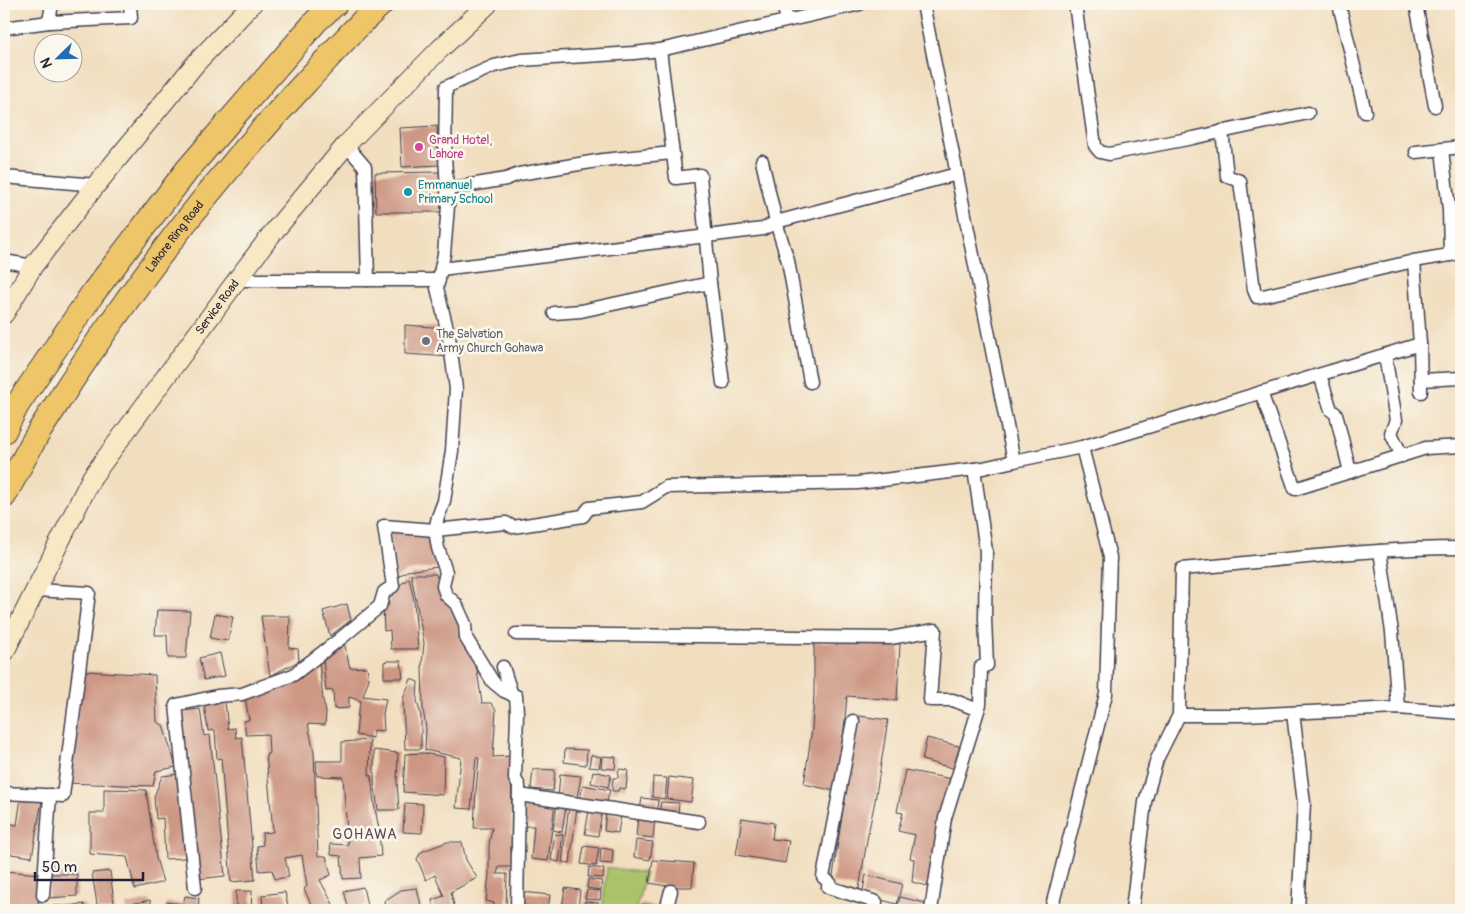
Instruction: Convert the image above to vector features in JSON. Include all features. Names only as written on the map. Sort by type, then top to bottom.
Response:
[{"type":"highway","points":[[4,430],[18,405],[93,293],[188,169],[317,20],[335,4]]},
{"type":"highway","name":"Lahore Ring Road","points":[[4,496],[39,431],[112,322],[181,228],[273,116],[381,4]]},
{"type":"street","points":[[49,22],[52,4]]},
{"type":"street","points":[[4,28],[49,22],[130,18],[130,4]]},
{"type":"street","points":[[4,314],[33,266],[96,185],[196,63],[252,4]]},
{"type":"street","name":"Service Road","points":[[4,653],[92,477],[237,280],[271,235],[346,146],[440,49],[488,4]]},
{"type":"street","points":[[783,4],[787,20]]},
{"type":"street","points":[[517,910],[519,786],[515,778],[516,696],[504,691],[494,682],[466,638],[465,624],[456,604],[446,595],[443,586],[446,572],[438,548],[436,530],[438,517],[444,501],[452,450],[456,389],[448,337],[437,288],[444,254],[448,206],[445,156],[446,88],[494,66],[520,60],[660,50],[854,4]]},
{"type":"street","points":[[923,4],[1014,461]]},
{"type":"street","points":[[1075,4],[1096,146],[1100,152],[1109,154],[1308,113]]},
{"type":"street","points":[[1339,4],[1365,112]]},
{"type":"street","points":[[1416,4],[1435,106]]},
{"type":"street","points":[[660,50],[676,178],[700,175],[710,283],[723,383]]},
{"type":"street","points":[[1222,131],[1227,176],[1240,181],[1254,290],[1257,296],[1414,261],[1455,254],[1442,150]]},
{"type":"street","points":[[346,146],[365,167],[368,280]]},
{"type":"street","points":[[1416,152],[1461,147]]},
{"type":"street","points":[[447,189],[506,179],[519,174],[603,160],[672,153]]},
{"type":"street","points":[[762,161],[776,222],[788,261],[810,382]]},
{"type":"street","points":[[237,280],[368,280],[440,274],[763,229],[776,222],[957,174]]},
{"type":"street","points":[[4,177],[96,185]]},
{"type":"street","points":[[4,261],[33,266]]},
{"type":"street","points":[[1414,261],[1421,386],[1461,378]]},
{"type":"street","points":[[554,313],[581,311],[710,283]]},
{"type":"street","points":[[195,888],[176,705],[217,696],[242,694],[293,675],[380,606],[384,592],[392,586],[384,526],[436,530],[506,523],[514,528],[583,516],[589,508],[642,502],[666,487],[858,483],[974,469],[1082,447],[1420,344]]},
{"type":"street","points":[[1384,355],[1396,420],[1391,433],[1402,456]]},
{"type":"street","points":[[1320,375],[1331,410],[1336,414],[1350,472]]},
{"type":"street","points":[[1261,392],[1295,489],[1426,448],[1461,446]]},
{"type":"street","points":[[1051,910],[1106,694],[1110,556],[1082,447]]},
{"type":"street","points":[[931,910],[945,818],[980,704],[981,667],[987,665],[985,619],[986,552],[974,469]]},
{"type":"street","points":[[1132,910],[1145,802],[1157,759],[1178,714],[1182,569],[1418,548],[1461,548]]},
{"type":"street","points":[[1380,551],[1392,632],[1398,708]]},
{"type":"street","points":[[4,793],[63,796],[89,593],[36,590]]},
{"type":"street","points":[[516,634],[890,638],[935,630],[930,700],[953,700],[978,710]]},
{"type":"street","points":[[503,668],[512,695]]},
{"type":"street","points":[[1178,714],[1242,715],[1398,708],[1461,713]]},
{"type":"street","points":[[1293,713],[1304,803],[1298,910]]},
{"type":"street","points":[[853,721],[823,877],[830,883],[828,887],[876,902],[874,910]]},
{"type":"street","points":[[519,794],[699,822]]},
{"type":"street","points":[[43,895],[50,795]]},
{"type":"street","points":[[666,910],[671,891]]},
{"type":"green space","points":[[607,867],[646,873],[636,910],[602,910]]},
{"type":"building","name":"Grand Hotel, Lahore","points":[[437,126],[439,165],[402,167],[400,128]]},
{"type":"building","name":"Emmanuel Primary School","points":[[441,172],[441,212],[376,212],[375,173]]},
{"type":"building","name":"The Salvation Army Church Gohawa","points":[[405,325],[446,328],[450,357],[405,354]]},
{"type":"building","points":[[390,532],[430,535],[437,567],[407,571],[396,578]]},
{"type":"building","points":[[411,574],[436,574],[443,600],[448,603],[457,617],[460,633],[476,664],[482,703],[491,703],[496,710],[493,757],[512,756],[511,867],[499,867],[497,874],[507,874],[506,910],[493,910],[494,903],[486,901],[489,874],[489,845],[492,828],[474,828],[479,758],[476,758],[471,809],[456,808],[461,758],[425,750],[426,728],[423,709],[422,665],[424,643]]},
{"type":"building","points":[[409,578],[414,600],[418,649],[391,649],[390,630],[384,631],[383,607],[389,605],[388,594]]},
{"type":"building","points":[[347,604],[351,620],[330,636],[323,611]]},
{"type":"building","points":[[157,610],[190,611],[186,658],[168,658],[167,635],[155,635]]},
{"type":"building","points":[[215,614],[233,617],[228,641],[210,638]]},
{"type":"building","points":[[261,616],[290,616],[289,648],[298,649],[299,661],[270,676]]},
{"type":"building","points":[[344,642],[350,668],[367,667],[369,679],[363,696],[386,699],[383,714],[384,731],[373,730],[373,738],[356,735],[361,701],[349,697],[349,708],[334,709],[333,690],[326,691],[323,659]]},
{"type":"building","points":[[814,642],[900,644],[897,700],[847,696],[841,762],[835,791],[804,784],[812,729]]},
{"type":"building","points":[[220,653],[225,676],[204,680],[199,658]]},
{"type":"building","points":[[401,661],[403,678],[384,678],[384,662]]},
{"type":"building","points":[[319,662],[326,712],[325,725],[308,724],[314,753],[318,856],[326,856],[331,875],[320,880],[336,910],[300,910],[311,904],[304,889],[307,886],[302,855],[285,858],[289,877],[275,879],[272,870],[259,871],[257,846],[263,845],[262,833],[273,832],[266,754],[269,754],[268,734],[246,735],[244,721],[249,720],[245,696],[299,679]]},
{"type":"building","points":[[85,671],[155,675],[157,722],[163,725],[176,767],[156,771],[153,786],[65,783]]},
{"type":"building","points":[[411,679],[418,682],[417,700],[421,717],[421,749],[405,749],[403,699]]},
{"type":"building","points":[[225,702],[228,729],[235,728],[236,738],[242,737],[255,880],[231,882],[221,758],[217,759],[215,730],[208,731],[204,704]]},
{"type":"building","points":[[200,709],[204,736],[210,735],[225,876],[197,879],[181,711]]},
{"type":"building","points":[[860,716],[888,720],[859,889],[832,882]]},
{"type":"building","points":[[927,738],[962,747],[956,769],[922,760]]},
{"type":"building","points":[[370,740],[369,775],[371,775],[379,829],[381,856],[360,858],[361,878],[343,879],[341,856],[331,855],[330,844],[348,845],[343,777],[317,776],[316,761],[342,761],[342,742]]},
{"type":"building","points":[[565,749],[587,750],[586,765],[564,762]]},
{"type":"building","points":[[374,750],[398,753],[397,782],[399,810],[378,810],[374,782]]},
{"type":"building","points":[[424,753],[444,757],[443,795],[403,792],[405,754]]},
{"type":"building","points":[[591,755],[601,757],[599,768],[589,767]]},
{"type":"building","points":[[602,756],[616,757],[615,769],[601,768]]},
{"type":"building","points":[[533,769],[555,770],[553,791],[531,789]]},
{"type":"building","points":[[619,769],[628,770],[626,789],[619,788],[618,791],[612,791],[613,778],[618,778]]},
{"type":"building","points":[[905,770],[952,779],[931,887],[912,882],[914,859],[910,858],[915,835],[898,831],[903,813],[897,812]]},
{"type":"building","points":[[593,771],[611,775],[608,787],[591,783]]},
{"type":"building","points":[[179,774],[185,858],[165,859],[163,818],[156,819],[154,797],[162,776]]},
{"type":"building","points":[[560,774],[581,776],[577,798],[558,798]]},
{"type":"building","points":[[653,777],[667,778],[665,799],[652,797]]},
{"type":"building","points":[[669,777],[694,780],[691,802],[667,799]]},
{"type":"building","points":[[583,785],[610,790],[606,805],[580,799]]},
{"type":"building","points":[[104,789],[146,790],[156,858],[163,882],[135,889],[127,857],[90,854],[90,813],[104,813]]},
{"type":"building","points":[[21,798],[42,800],[32,857],[4,853],[4,828],[7,829],[8,823],[17,825]]},
{"type":"building","points":[[642,798],[658,800],[657,812],[640,810]]},
{"type":"building","points":[[525,799],[555,802],[548,861],[531,859],[534,826],[523,826]]},
{"type":"building","points":[[661,802],[679,803],[678,814],[659,813]]},
{"type":"building","points":[[405,803],[423,804],[422,833],[403,832]]},
{"type":"building","points":[[557,805],[566,806],[562,832],[553,830]]},
{"type":"building","points":[[569,806],[577,807],[570,863],[562,862]]},
{"type":"building","points":[[589,810],[602,812],[598,836],[585,834]]},
{"type":"building","points":[[606,812],[621,815],[618,833],[604,831]]},
{"type":"building","points":[[638,817],[655,818],[653,838],[636,836]]},
{"type":"building","points":[[742,818],[774,823],[772,839],[789,841],[785,863],[736,855]]},
{"type":"building","points":[[555,834],[563,835],[559,862],[551,860]]},
{"type":"building","points":[[636,840],[653,842],[650,860],[634,857]]},
{"type":"building","points":[[447,842],[462,842],[466,860],[477,878],[451,892],[455,910],[434,910],[432,900],[444,896],[435,875],[426,880],[417,859],[421,852]]},
{"type":"building","points":[[584,846],[599,848],[596,866],[581,864]]},
{"type":"building","points":[[601,848],[613,850],[612,864],[600,863]]},
{"type":"building","points":[[653,860],[694,863],[692,887],[673,887],[649,883]]},
{"type":"building","points":[[589,867],[604,869],[603,878],[588,877]]},
{"type":"building","points":[[4,871],[40,874],[38,905],[4,905]]},
{"type":"building","points":[[110,871],[115,910],[98,910],[92,873]]},
{"type":"building","points":[[50,874],[77,874],[77,896],[48,898]]},
{"type":"building","points":[[866,875],[902,884],[897,904],[862,895]]},
{"type":"building","points":[[588,879],[602,881],[601,890],[587,888]]},
{"type":"building","points":[[363,887],[367,905],[349,910],[344,891]]},
{"type":"building","points":[[417,888],[422,910],[386,910],[384,901],[401,890]]},
{"type":"building","points":[[565,888],[580,890],[578,910],[562,908]]},
{"type":"building","points":[[587,890],[601,891],[600,900],[585,899]]},
{"type":"building","points":[[236,891],[252,891],[251,910],[236,910]]},
{"type":"building","points":[[285,892],[288,906],[263,910],[262,895]]},
{"type":"building","points":[[522,892],[550,895],[548,909],[520,905]]},
{"type":"building","points":[[185,896],[199,898],[198,910],[166,910],[166,902],[183,904]]},
{"type":"building","points":[[900,897],[929,904],[927,910],[897,910]]},
{"type":"building","points":[[150,900],[152,910],[127,910],[126,905]]},
{"type":"building","points":[[585,901],[599,903],[598,910],[584,910]]},
{"type":"building","points":[[84,904],[85,910],[38,910],[38,905],[66,906]]},
{"type":"building","points":[[641,904],[663,908],[662,910],[640,910]]},
{"type":"place","name":"Grand Hotel, Lahore","points":[[419,147]]},
{"type":"place","name":"Emmanuel Primary School","points":[[408,192]]},
{"type":"place","name":"The Salvation Army Church Gohawa","points":[[426,341]]},
{"type":"district","name":"GOHAWA","points":[[365,834]]}]
